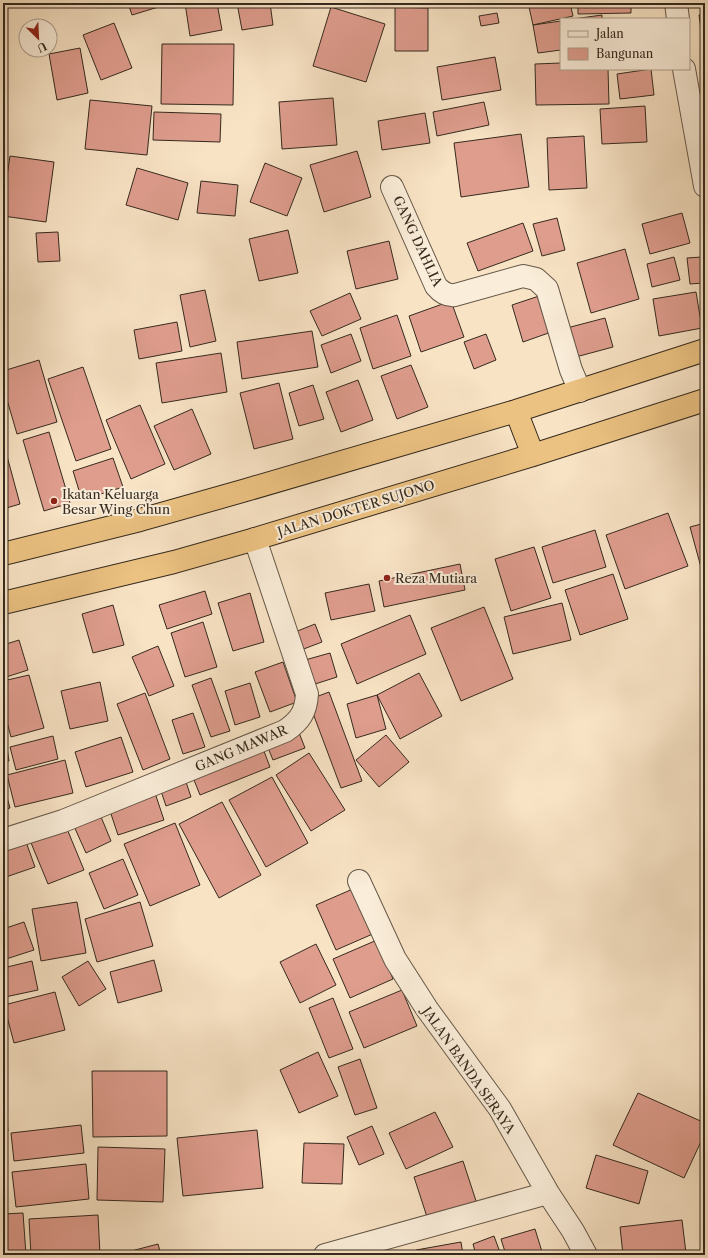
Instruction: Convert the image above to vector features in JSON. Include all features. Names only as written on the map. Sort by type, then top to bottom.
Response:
[{"type":"highway","points":[[3,554],[155,515],[580,391],[705,350]]},
{"type":"highway","name":"JALAN DOKTER SUJONO","points":[[3,603],[174,562],[255,539],[705,400]]},
{"type":"highway","points":[[516,410],[532,454]]},
{"type":"street","points":[[676,3],[678,18]]},
{"type":"street","points":[[684,70],[705,186]]},
{"type":"street","name":"GANG DAHLIA","points":[[392,187],[436,286],[443,293],[455,295],[523,276],[536,279],[547,289],[571,370],[580,391]]},
{"type":"street","name":"GANG MAWAR","points":[[3,840],[78,815],[285,731],[295,724],[306,707],[307,694],[255,539]]},
{"type":"street","name":"JALAN BANDA SERAYA","points":[[359,881],[394,959],[427,1010],[500,1109],[548,1193],[573,1231],[586,1255]]},
{"type":"street","points":[[324,1255],[548,1193]]},
{"type":"building","points":[[128,3],[165,3],[165,5],[132,15]]},
{"type":"building","points":[[185,3],[217,3],[222,30],[190,36]]},
{"type":"building","points":[[237,3],[270,3],[273,25],[242,30]]},
{"type":"building","points":[[545,3],[570,3],[573,16],[533,25],[529,7]]},
{"type":"building","points":[[578,3],[631,3],[631,13],[578,14]]},
{"type":"building","points":[[331,7],[385,24],[366,82],[313,66]]},
{"type":"building","points":[[395,7],[428,8],[428,51],[395,51]]},
{"type":"building","points":[[497,13],[499,23],[481,26],[479,16]]},
{"type":"building","points":[[705,14],[705,43],[703,44],[699,15]]},
{"type":"building","points":[[602,15],[602,18],[580,18]]},
{"type":"building","points":[[560,21],[560,50],[538,53],[533,25]]},
{"type":"building","points":[[114,23],[132,68],[101,80],[83,35]]},
{"type":"building","points":[[162,44],[234,44],[233,105],[161,104]]},
{"type":"building","points":[[80,48],[88,93],[57,100],[50,58],[58,58],[58,52]]},
{"type":"building","points":[[495,57],[501,90],[442,100],[437,67]]},
{"type":"building","points":[[560,63],[560,70],[608,70],[609,104],[536,105],[535,64]]},
{"type":"building","points":[[651,70],[654,95],[620,99],[617,74]]},
{"type":"building","points":[[333,98],[337,145],[282,149],[279,102]]},
{"type":"building","points":[[90,100],[152,106],[147,155],[85,149]]},
{"type":"building","points":[[484,102],[489,125],[437,136],[433,112]]},
{"type":"building","points":[[645,106],[647,142],[602,144],[600,109]]},
{"type":"building","points":[[154,112],[221,114],[220,142],[153,140]]},
{"type":"building","points":[[425,113],[430,143],[382,150],[378,121]]},
{"type":"building","points":[[521,134],[529,187],[461,197],[454,143]]},
{"type":"building","points":[[584,136],[587,188],[549,190],[547,138]]},
{"type":"building","points":[[357,151],[371,197],[324,212],[310,165]]},
{"type":"building","points":[[10,156],[54,162],[46,222],[3,216],[3,204]]},
{"type":"building","points":[[265,163],[302,178],[287,216],[250,202]]},
{"type":"building","points":[[137,168],[188,183],[178,220],[126,205]]},
{"type":"building","points":[[201,181],[238,185],[235,216],[197,213]]},
{"type":"building","points":[[682,213],[690,243],[650,254],[642,224]]},
{"type":"building","points":[[557,218],[565,250],[542,256],[533,224]]},
{"type":"building","points":[[523,223],[533,251],[478,271],[467,243]]},
{"type":"building","points":[[288,230],[298,273],[259,281],[249,239]]},
{"type":"building","points":[[58,232],[60,261],[38,262],[36,233]]},
{"type":"building","points":[[389,241],[398,279],[356,289],[347,251]]},
{"type":"building","points":[[625,249],[639,299],[591,313],[577,263]]},
{"type":"building","points":[[674,257],[680,280],[652,287],[647,264]]},
{"type":"building","points":[[701,257],[703,283],[690,284],[687,258]]},
{"type":"building","points":[[205,290],[216,341],[190,347],[180,295]]},
{"type":"building","points":[[696,292],[702,328],[659,336],[653,299]]},
{"type":"building","points":[[350,293],[361,319],[322,336],[310,311]]},
{"type":"building","points":[[545,294],[557,330],[523,342],[512,305]]},
{"type":"building","points":[[451,301],[464,337],[421,352],[409,316]]},
{"type":"building","points":[[397,315],[411,356],[373,369],[360,328]]},
{"type":"building","points":[[605,318],[613,347],[572,358],[563,329]]},
{"type":"building","points":[[177,322],[182,351],[139,359],[134,330]]},
{"type":"building","points":[[312,331],[318,367],[242,379],[237,342]]},
{"type":"building","points":[[351,334],[361,361],[331,373],[321,345]]},
{"type":"building","points":[[486,334],[496,360],[474,369],[464,342]]},
{"type":"building","points":[[221,353],[227,392],[162,403],[156,363]]},
{"type":"building","points":[[39,360],[57,422],[17,434],[3,386],[3,371]]},
{"type":"building","points":[[411,365],[428,407],[397,419],[381,376]]},
{"type":"building","points":[[83,367],[111,449],[76,461],[48,379]]},
{"type":"building","points":[[358,380],[373,420],[341,432],[326,392]]},
{"type":"building","points":[[279,383],[293,439],[254,449],[240,393]]},
{"type":"building","points":[[313,385],[324,419],[299,426],[289,393]]},
{"type":"building","points":[[140,405],[165,464],[131,479],[106,420]]},
{"type":"building","points":[[192,409],[211,454],[174,470],[154,426]]},
{"type":"building","points":[[49,432],[70,503],[44,511],[23,440]]},
{"type":"building","points":[[7,456],[20,504],[3,509],[3,457]]},
{"type":"building","points":[[113,458],[123,487],[82,500],[73,471]]},
{"type":"building","points":[[668,513],[688,566],[625,589],[606,535]]},
{"type":"building","points":[[705,523],[705,582],[690,527]]},
{"type":"building","points":[[595,530],[606,567],[553,583],[542,547]]},
{"type":"building","points":[[534,547],[551,598],[511,611],[495,559]]},
{"type":"building","points":[[460,564],[465,590],[384,607],[379,581]]},
{"type":"building","points":[[613,574],[628,619],[580,635],[565,590]]},
{"type":"building","points":[[369,584],[375,611],[331,620],[325,593]]},
{"type":"building","points":[[205,591],[212,614],[167,629],[159,605]]},
{"type":"building","points":[[250,593],[264,642],[233,651],[218,603]]},
{"type":"building","points":[[562,603],[571,640],[513,654],[504,617]]},
{"type":"building","points":[[113,605],[124,645],[93,653],[82,614]]},
{"type":"building","points":[[484,607],[513,679],[461,701],[431,628]]},
{"type":"building","points":[[410,615],[426,654],[357,684],[341,644]]},
{"type":"building","points":[[203,622],[217,667],[185,677],[171,633]]},
{"type":"building","points":[[315,624],[322,642],[301,650],[295,632]]},
{"type":"building","points":[[19,640],[28,670],[3,678],[3,645]]},
{"type":"building","points":[[158,646],[174,686],[149,696],[132,657]]},
{"type":"building","points":[[330,653],[337,677],[312,685],[305,660]]},
{"type":"building","points":[[283,662],[297,702],[270,712],[255,672]]},
{"type":"building","points":[[419,673],[442,716],[400,739],[377,695]]},
{"type":"building","points":[[29,675],[44,728],[11,737],[3,707],[3,681]]},
{"type":"building","points":[[211,678],[230,731],[211,737],[192,685]]},
{"type":"building","points":[[100,682],[108,721],[70,729],[61,691]]},
{"type":"building","points":[[250,683],[260,717],[235,725],[225,691]]},
{"type":"building","points":[[329,692],[362,781],[341,788],[308,700]]},
{"type":"building","points":[[145,693],[170,759],[143,770],[117,704]]},
{"type":"building","points":[[377,695],[386,729],[356,738],[347,704]]},
{"type":"building","points":[[193,713],[205,747],[183,754],[172,720]]},
{"type":"building","points":[[4,729],[9,761],[3,761]]},
{"type":"building","points":[[298,730],[305,748],[273,760],[266,743]]},
{"type":"building","points":[[386,735],[409,762],[379,787],[356,760]]},
{"type":"building","points":[[53,736],[58,759],[16,770],[10,747]]},
{"type":"building","points":[[121,737],[133,772],[86,787],[75,752]]},
{"type":"building","points":[[262,746],[270,767],[200,795],[192,775]]},
{"type":"building","points":[[309,753],[345,810],[311,831],[276,775]]},
{"type":"building","points":[[65,760],[73,793],[15,807],[7,775]]},
{"type":"building","points":[[184,776],[191,797],[166,806],[159,785]]},
{"type":"building","points":[[272,777],[308,843],[266,867],[229,800]]},
{"type":"building","points":[[3,783],[10,808],[3,810]]},
{"type":"building","points":[[155,793],[164,820],[118,835],[109,808]]},
{"type":"building","points":[[222,802],[261,875],[219,898],[179,824]]},
{"type":"building","points":[[99,812],[111,841],[86,853],[73,824]]},
{"type":"building","points":[[175,823],[200,885],[150,906],[124,844]]},
{"type":"building","points":[[65,824],[84,870],[48,884],[29,838]]},
{"type":"building","points":[[25,839],[35,867],[3,878],[3,847]]},
{"type":"building","points":[[123,859],[138,895],[104,909],[89,873]]},
{"type":"building","points":[[355,888],[375,933],[336,950],[316,905]]},
{"type":"building","points":[[77,902],[86,953],[41,961],[32,909]]},
{"type":"building","points":[[140,902],[153,946],[97,962],[85,919]]},
{"type":"building","points":[[24,922],[34,950],[3,960],[3,929]]},
{"type":"building","points":[[377,940],[393,979],[350,998],[333,959]]},
{"type":"building","points":[[316,944],[336,985],[300,1003],[280,962]]},
{"type":"building","points":[[154,960],[162,991],[118,1003],[110,972]]},
{"type":"building","points":[[32,961],[38,990],[5,997],[3,989],[3,968]]},
{"type":"building","points":[[88,961],[106,989],[79,1006],[62,977]]},
{"type":"building","points":[[402,990],[417,1026],[364,1048],[349,1012]]},
{"type":"building","points":[[55,992],[65,1030],[14,1043],[4,1005]]},
{"type":"building","points":[[333,998],[353,1049],[329,1058],[309,1008]]},
{"type":"building","points":[[318,1052],[338,1096],[299,1113],[280,1070]]},
{"type":"building","points":[[360,1059],[377,1108],[355,1115],[338,1067]]},
{"type":"building","points":[[92,1071],[167,1071],[167,1136],[93,1137]]},
{"type":"building","points":[[4,1093],[8,1131],[3,1131]]},
{"type":"building","points":[[638,1093],[705,1123],[705,1133],[684,1178],[613,1145]]},
{"type":"building","points":[[435,1112],[453,1147],[406,1169],[389,1133]]},
{"type":"building","points":[[81,1125],[84,1153],[14,1161],[11,1133]]},
{"type":"building","points":[[372,1126],[384,1154],[359,1165],[347,1137]]},
{"type":"building","points":[[257,1130],[263,1188],[183,1196],[177,1138]]},
{"type":"building","points":[[304,1143],[344,1144],[342,1184],[302,1183]]},
{"type":"building","points":[[98,1147],[165,1149],[163,1202],[97,1200]]},
{"type":"building","points":[[596,1155],[648,1171],[639,1204],[586,1188]]},
{"type":"building","points":[[463,1161],[478,1207],[429,1223],[414,1177]]},
{"type":"building","points":[[86,1164],[89,1199],[16,1207],[12,1172]]},
{"type":"building","points":[[23,1213],[26,1255],[3,1255],[3,1214]]},
{"type":"building","points":[[98,1215],[100,1255],[31,1255],[29,1219]]},
{"type":"building","points":[[682,1220],[686,1253],[664,1255],[623,1255],[620,1227]]},
{"type":"building","points":[[535,1229],[543,1255],[506,1255],[501,1239]]},
{"type":"building","points":[[494,1236],[501,1255],[476,1255],[473,1244]]},
{"type":"building","points":[[461,1242],[463,1255],[417,1255],[416,1250]]},
{"type":"building","points":[[158,1244],[161,1255],[116,1255]]},
{"type":"place","name":"Ikatan Keluarga Besar Wing Chun","points":[[54,501]]},
{"type":"place","name":"Reza Mutiara","points":[[387,578]]}]
